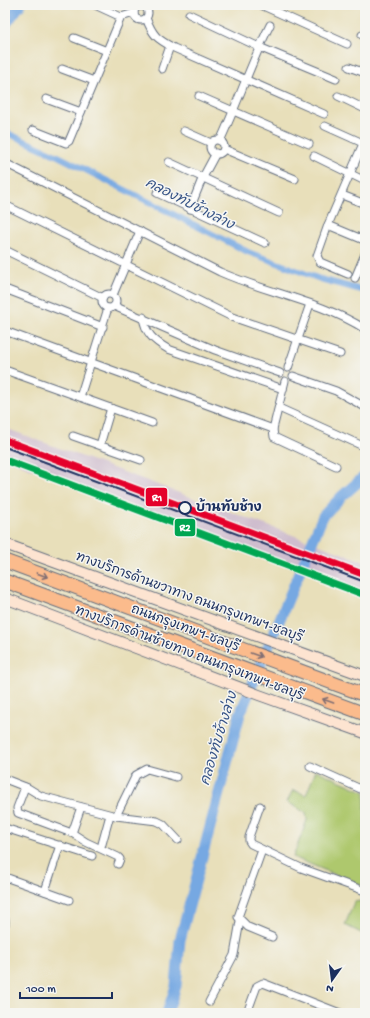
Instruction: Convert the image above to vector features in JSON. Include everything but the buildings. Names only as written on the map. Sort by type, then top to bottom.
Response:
[{"type":"highway","name":"ถนนกรุงเทพฯ-ชลบุรี","points":[[5,561],[365,695]]},
{"type":"highway","name":"ถนนกรุงเทพฯ-ชลบุรี","points":[[5,581],[365,714]]},
{"type":"main road","name":"ทางบริการด้านขวาทาง ถนนกรุงเทพฯ-ชลบุรี","points":[[5,544],[365,676]]},
{"type":"main road","name":"ทางบริการด้านซ้ายทาง ถนนกรุงเทพฯ-ชลบุรี","points":[[5,598],[224,682],[365,733]]},
{"type":"street","points":[[96,5],[121,17],[134,13],[137,7],[144,5],[148,11],[146,18],[152,32],[158,40],[324,114]]},
{"type":"street","points":[[261,5],[346,44]]},
{"type":"street","points":[[134,13],[139,19],[146,18]]},
{"type":"street","points":[[189,14],[259,47],[336,79]]},
{"type":"street","points":[[33,130],[67,143],[121,17]]},
{"type":"street","points":[[220,141],[234,112],[259,47],[270,25]]},
{"type":"street","points":[[74,38],[107,51]]},
{"type":"street","points":[[162,69],[170,46]]},
{"type":"street","points":[[349,66],[365,73]]},
{"type":"street","points":[[62,69],[94,82]]},
{"type":"street","points":[[199,96],[309,144]]},
{"type":"street","points":[[338,96],[365,109]]},
{"type":"street","points":[[46,99],[81,112]]},
{"type":"street","points":[[326,126],[364,142],[328,225],[318,251],[318,258],[320,262],[351,276],[365,254]]},
{"type":"street","points":[[184,131],[211,143]]},
{"type":"street","points":[[211,143],[216,140],[220,141],[224,144],[224,149]]},
{"type":"street","points":[[211,143],[211,149],[216,153]]},
{"type":"street","points":[[190,209],[202,179],[216,153],[220,153],[224,149]]},
{"type":"street","points":[[224,149],[295,179]]},
{"type":"street","points":[[314,156],[365,181]]},
{"type":"street","points":[[169,162],[202,179],[279,213]]},
{"type":"street","points":[[5,163],[232,277],[344,317],[365,329]]},
{"type":"street","points":[[157,193],[265,243]]},
{"type":"street","points":[[342,195],[365,204]]},
{"type":"street","points":[[5,205],[232,317],[340,354]]},
{"type":"street","points":[[328,225],[364,240]]},
{"type":"street","points":[[80,398],[103,327],[111,307],[116,302],[113,295],[140,231]]},
{"type":"street","points":[[5,250],[103,298]]},
{"type":"street","points":[[5,289],[103,327]]},
{"type":"street","points":[[103,298],[108,294],[113,295]]},
{"type":"street","points":[[103,298],[104,305],[143,317],[214,350],[280,373]]},
{"type":"street","points":[[288,368],[310,304]]},
{"type":"street","points":[[143,317],[144,327],[148,334],[157,343],[168,349],[283,389]]},
{"type":"street","points":[[5,331],[273,429]]},
{"type":"street","points":[[280,373],[283,369],[288,368]]},
{"type":"street","points":[[288,368],[292,371],[293,376]]},
{"type":"street","points":[[5,370],[152,423]]},
{"type":"street","points":[[280,373],[281,378],[285,381]]},
{"type":"street","points":[[285,381],[290,380],[293,376]]},
{"type":"street","points":[[293,376],[336,391],[365,407]]},
{"type":"street","points":[[285,381],[273,429],[274,438],[336,466]]},
{"type":"street","points":[[100,445],[111,408]]},
{"type":"street","points":[[279,408],[365,446]]},
{"type":"street","points":[[73,436],[141,460]]},
{"type":"street","points":[[310,766],[365,791]]},
{"type":"street","points":[[102,844],[113,815],[136,775],[146,769],[176,777]]},
{"type":"street","points":[[5,779],[25,786],[41,796],[113,815],[157,821],[163,824],[178,840]]},
{"type":"street","points":[[25,786],[17,808],[18,813],[72,833],[86,842],[118,857],[120,859],[118,864]]},
{"type":"street","points":[[260,806],[249,841],[262,850],[301,868],[365,891]]},
{"type":"street","points":[[72,833],[81,807]]},
{"type":"street","points":[[5,828],[92,856]]},
{"type":"street","points":[[44,891],[60,845]]},
{"type":"street","points":[[209,1002],[234,955],[240,921],[239,912],[262,850]]},
{"type":"street","points":[[5,877],[69,900]]},
{"type":"street","points":[[240,921],[248,927],[272,937]]},
{"type":"street","points":[[247,1013],[257,986],[263,983],[340,1013]]},
{"type":"shaded area","points":[[5,428],[365,562],[365,593],[5,459]]},
{"type":"green space","points":[[316,770],[365,792],[365,887],[293,857],[307,820],[306,813],[287,802],[293,790],[306,795]]},
{"type":"green space","points":[[365,896],[365,935],[345,925],[354,902],[361,901]]},
{"type":"waterway","points":[[5,25],[20,5]]},
{"type":"waterway","name":"คลองทับช้างล่าง","points":[[5,132],[58,156],[248,252],[320,279],[365,291]]},
{"type":"waterway","name":"คลองทับช้างล่าง","points":[[167,1013],[176,986],[180,940],[240,714],[323,516],[341,497],[365,476]]},
{"type":"railway","points":[[5,440],[365,575]]},
{"type":"railway","points":[[5,447],[365,582]]},
{"type":"transit line","name":"R1","points":[[5,440],[365,575]]},
{"type":"transit line","name":"R2","points":[[5,460],[365,595]]},
{"type":"place","name":"บ้านทับช้าง","points":[[185,508]]}]
